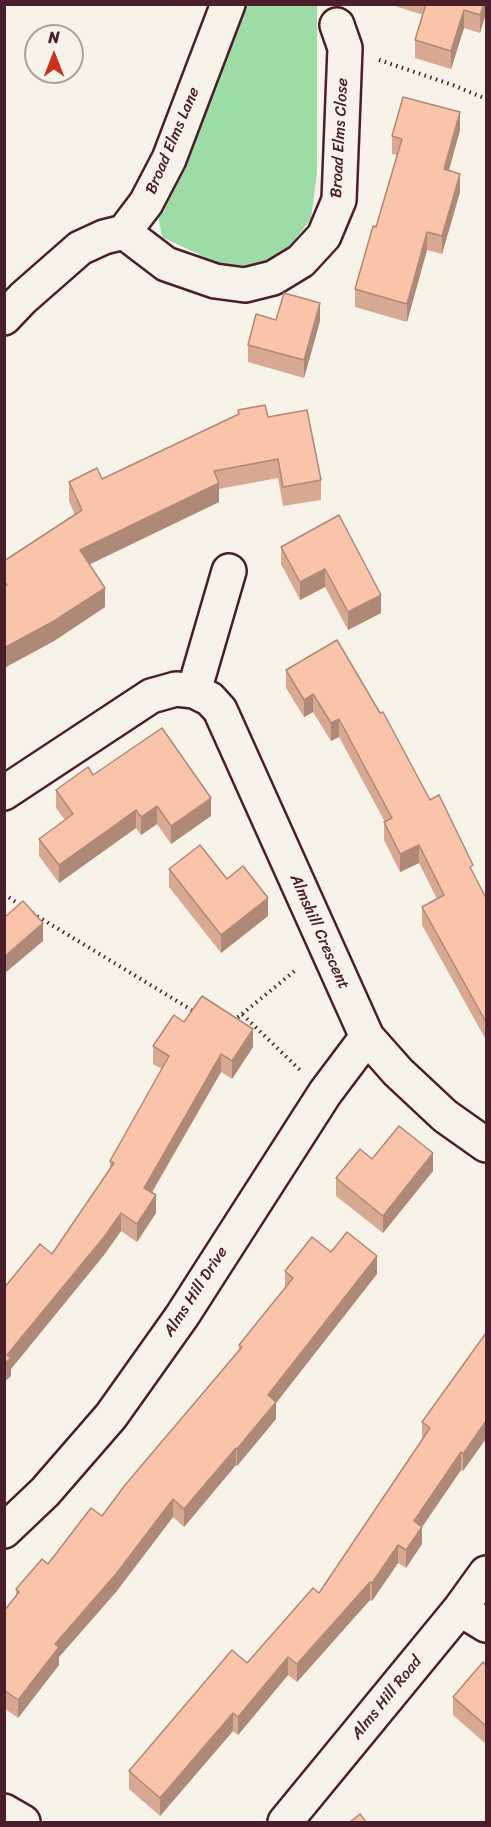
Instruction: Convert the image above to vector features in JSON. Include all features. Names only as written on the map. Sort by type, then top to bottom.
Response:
[{"type":"street","name":"Broad Elms Lane","points":[[124,232],[146,203],[169,159],[228,4]]},
{"type":"street","name":"Broad Elms Close","points":[[124,232],[166,264],[215,281],[245,285],[273,278],[301,261],[324,236],[339,200],[341,36]]},
{"type":"street","points":[[4,318],[23,298],[80,248],[104,237],[124,232]]},
{"type":"street","points":[[4,792],[151,696],[176,689],[194,691],[229,571]]},
{"type":"street","name":"Almshill Crescent","points":[[194,691],[210,699],[220,710],[367,1037],[398,1072],[445,1116],[486,1144]]},
{"type":"street","name":"Alms Hill Drive","points":[[4,1531],[45,1492],[111,1416],[182,1316],[324,1093],[367,1037]]},
{"type":"street","name":"Alms Hill Road","points":[[285,1822],[473,1617],[486,1573]]},
{"type":"street","points":[[4,1811],[23,1822]]},
{"type":"path","points":[[341,36],[486,99]]},
{"type":"path","points":[[4,894],[203,1017]]},
{"type":"path","points":[[229,1024],[325,946]]},
{"type":"path","points":[[242,1014],[324,1093]]},
{"type":"green space","points":[[239,5],[326,5],[317,6],[317,173],[311,219],[282,256],[232,270],[162,237],[157,209]]},
{"type":"building","points":[[426,4],[484,4],[480,15],[464,10],[451,51],[415,40]]},
{"type":"building","points":[[403,97],[460,112],[444,169],[460,174],[442,236],[427,232],[407,304],[355,289],[402,139],[392,136]]},
{"type":"building","points":[[284,293],[320,303],[304,360],[248,345],[256,314],[276,320]]},
{"type":"building","points":[[265,405],[268,417],[307,410],[321,480],[283,487],[278,459],[214,471],[219,483],[80,550],[105,588],[54,621],[4,648],[4,586],[7,585],[4,581],[4,561],[82,510],[69,482],[97,468],[102,479],[239,414],[238,410]]},
{"type":"building","points":[[339,515],[381,595],[348,612],[325,569],[300,582],[281,547]]},
{"type":"building","points":[[337,640],[380,713],[383,712],[430,800],[439,795],[473,865],[470,867],[486,898],[486,1022],[422,907],[444,895],[419,845],[400,854],[384,822],[392,818],[339,719],[331,723],[313,694],[304,700],[286,670]]},
{"type":"building","points":[[162,728],[211,798],[171,826],[157,806],[141,817],[136,810],[59,865],[39,839],[73,814],[56,790],[88,767],[93,775]]},
{"type":"building","points":[[200,845],[227,879],[243,866],[268,898],[221,935],[169,869]]},
{"type":"building","points":[[23,901],[43,923],[4,957],[4,916]]},
{"type":"building","points":[[202,996],[253,1029],[232,1061],[221,1054],[144,1188],[156,1195],[137,1224],[121,1213],[7,1355],[11,1358],[4,1364],[4,1288],[40,1244],[52,1254],[114,1163],[110,1161],[169,1056],[153,1046],[174,1015],[184,1022]]},
{"type":"building","points":[[399,1126],[433,1153],[383,1216],[336,1178],[360,1149],[372,1159]]},
{"type":"building","points":[[347,1232],[377,1256],[268,1395],[276,1402],[184,1509],[173,1499],[116,1574],[55,1644],[59,1647],[18,1700],[4,1690],[4,1611],[19,1592],[16,1589],[42,1559],[48,1564],[91,1508],[102,1516],[125,1485],[242,1347],[239,1345],[293,1278],[285,1271],[312,1237],[331,1252]]},
{"type":"building","points":[[486,1333],[486,1421],[463,1454],[461,1452],[414,1521],[422,1527],[406,1550],[398,1545],[372,1583],[370,1582],[297,1664],[288,1657],[238,1717],[233,1713],[160,1798],[129,1771],[232,1650],[247,1663],[313,1588],[319,1593],[430,1428],[422,1422]]},
{"type":"building","points":[[483,1662],[486,1665],[486,1726],[453,1697]]},
{"type":"building","points":[[360,1814],[366,1822],[350,1822]]}]
